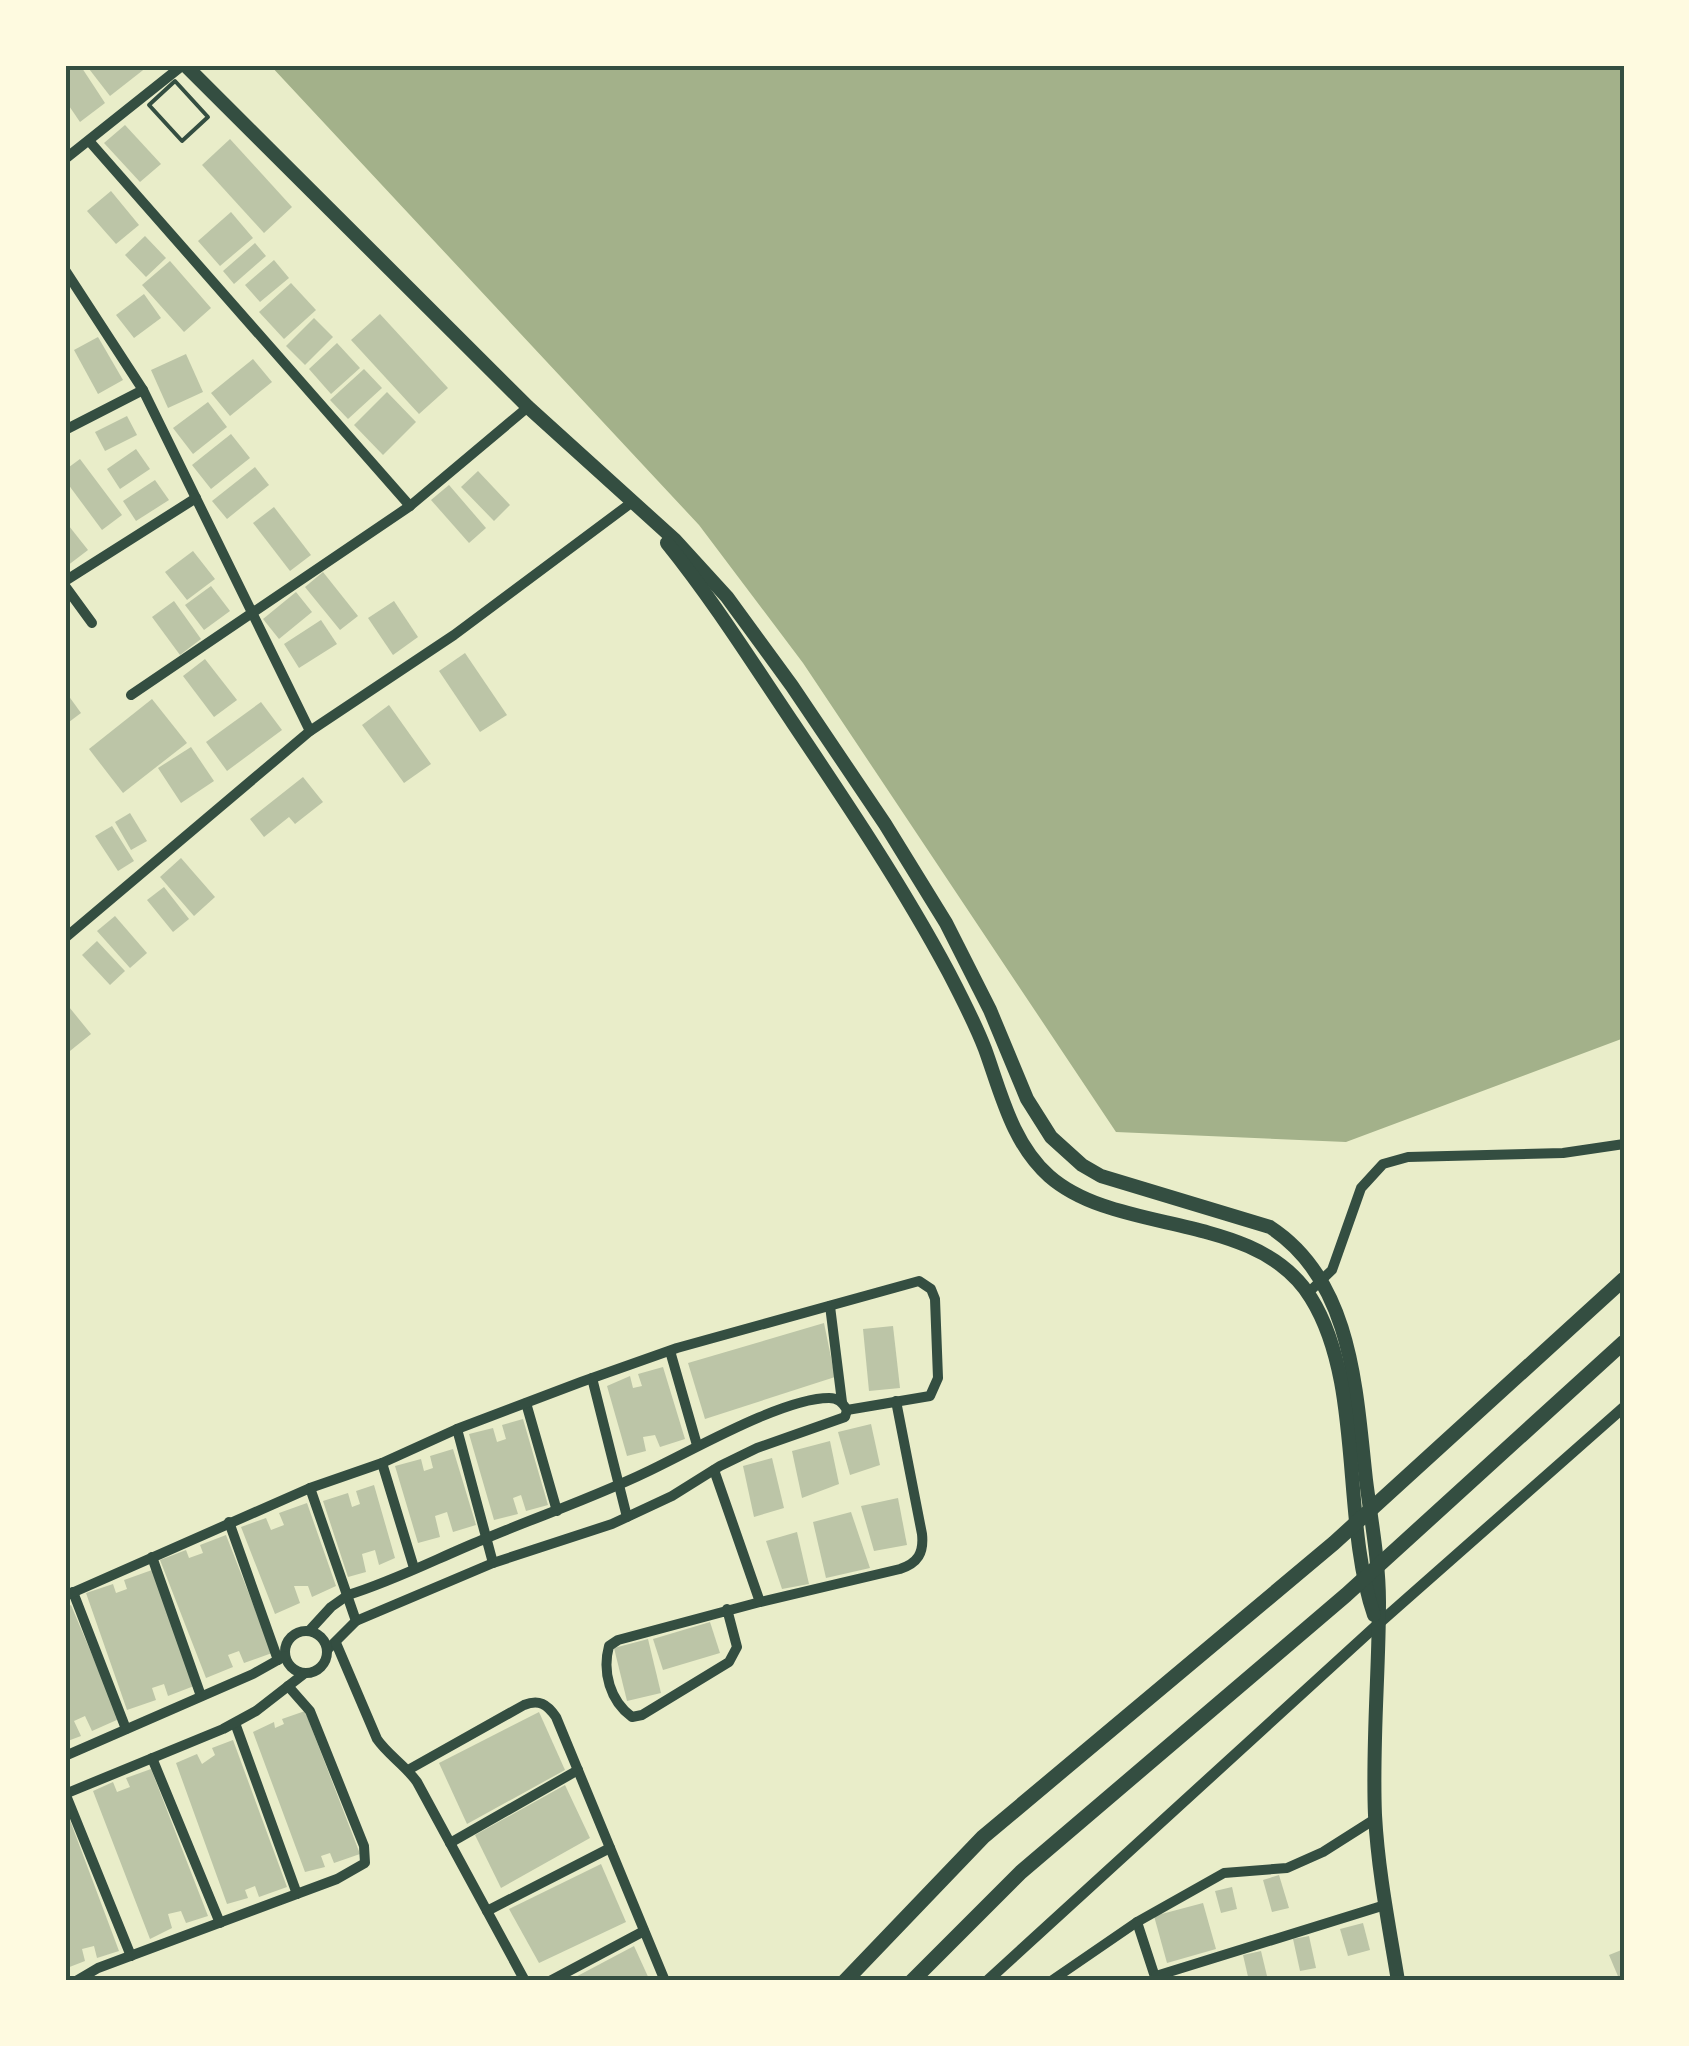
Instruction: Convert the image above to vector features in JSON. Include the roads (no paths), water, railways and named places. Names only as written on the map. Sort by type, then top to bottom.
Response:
[{"type":"highway","points":[[845,1981],[983,1837],[1334,1543],[1624,1278]]},
{"type":"highway","points":[[912,1981],[1020,1872],[1346,1595],[1624,1342]]},
{"type":"main road","points":[[184,65],[528,407],[675,540],[727,597],[876,810],[966,960],[1018,1081],[1051,1137],[1082,1166],[1118,1183],[1270,1227],[1301,1251],[1322,1283],[1344,1333],[1354,1378],[1378,1587],[1376,1819],[1398,1981]]},
{"type":"main road","points":[[631,503],[722,617],[898,884],[963,999],[1012,1124],[1040,1167],[1063,1186],[1093,1200],[1257,1250],[1290,1273],[1308,1293],[1322,1318],[1335,1356],[1359,1549],[1377,1625]]},
{"type":"street","points":[[65,159],[184,65]]},
{"type":"street","points":[[90,142],[410,506]]},
{"type":"street","points":[[65,270],[143,390],[310,731]]},
{"type":"street","points":[[65,430],[143,390]]},
{"type":"street","points":[[131,696],[410,506],[528,407]]},
{"type":"street","points":[[92,622],[67,581],[196,498]]},
{"type":"street","points":[[65,938],[310,731],[454,635],[631,503]]},
{"type":"street","points":[[1308,1293],[1332,1270],[1361,1188],[1383,1164],[1408,1156],[1563,1153],[1624,1144]]},
{"type":"street","points":[[65,1756],[201,1696],[282,1658],[290,1637],[309,1631],[331,1607],[348,1596],[557,1511],[698,1445],[783,1410],[833,1398],[845,1406],[930,1396],[938,1378],[931,1288],[919,1282],[670,1350],[458,1428],[382,1463],[310,1488],[69,1594],[126,1729]]},
{"type":"street","points":[[131,1956],[65,1794],[235,1723],[323,1664],[331,1647],[356,1621],[493,1564],[627,1517],[757,1448],[844,1417],[830,1306]]},
{"type":"street","points":[[670,1350],[698,1445]]},
{"type":"street","points":[[592,1378],[627,1517]]},
{"type":"street","points":[[727,1609],[736,1638],[729,1662],[642,1715],[632,1717],[622,1710],[605,1668],[610,1646],[618,1640],[727,1609],[900,1569],[919,1557],[922,1534],[896,1401]]},
{"type":"street","points":[[526,1403],[557,1511]]},
{"type":"street","points":[[987,1981],[1377,1625],[1624,1407]]},
{"type":"street","points":[[458,1428],[493,1564]]},
{"type":"street","points":[[382,1463],[414,1568]]},
{"type":"street","points":[[714,1470],[760,1602]]},
{"type":"street","points":[[310,1488],[356,1621]]},
{"type":"street","points":[[229,1522],[282,1658],[305,1673]]},
{"type":"street","points":[[152,1557],[201,1696]]},
{"type":"street","points":[[309,1631],[331,1647],[385,1751],[408,1770],[524,1981]]},
{"type":"street","points":[[76,1981],[85,1974],[357,1869],[365,1862],[367,1855],[310,1710],[288,1686]]},
{"type":"street","points":[[408,1770],[534,1702],[543,1703],[556,1717],[665,1981]]},
{"type":"street","points":[[235,1723],[296,1894]]},
{"type":"street","points":[[152,1758],[220,1923]]},
{"type":"street","points":[[450,1843],[578,1770]]},
{"type":"street","points":[[1051,1981],[1137,1922],[1224,1873],[1287,1868],[1323,1852],[1376,1819]]},
{"type":"street","points":[[487,1911],[610,1848]]},
{"type":"street","points":[[1137,1922],[1156,1978],[1385,1906]]},
{"type":"street","points":[[550,1981],[644,1931]]}]
